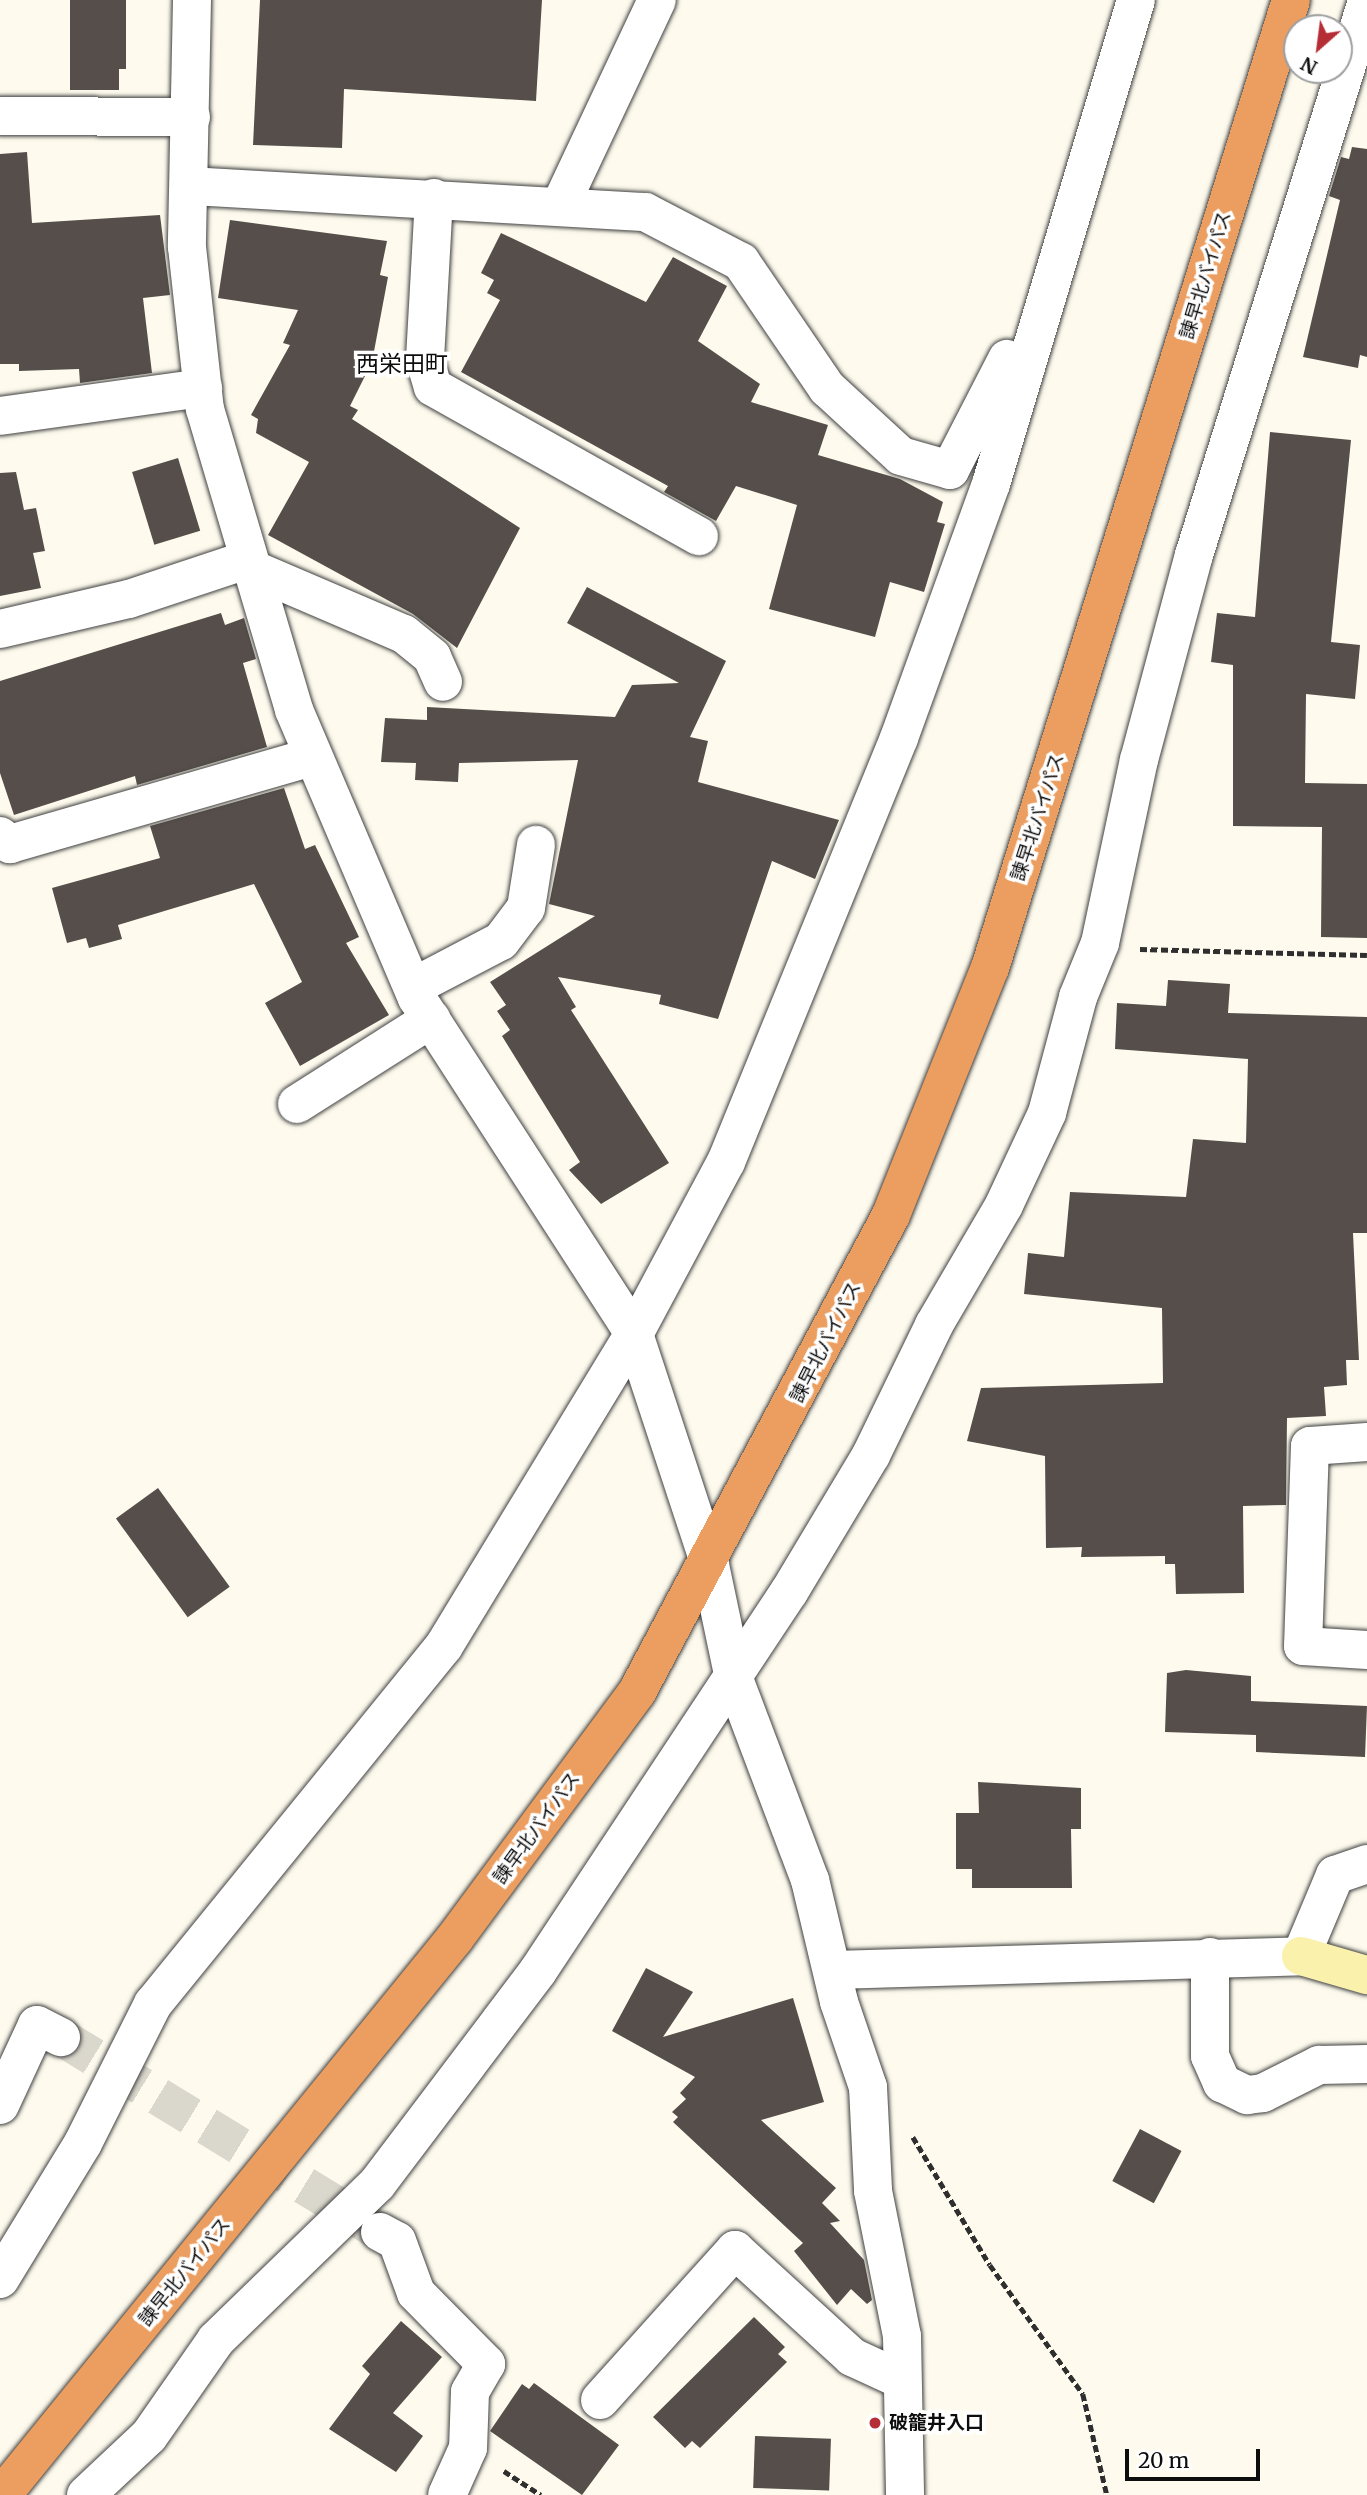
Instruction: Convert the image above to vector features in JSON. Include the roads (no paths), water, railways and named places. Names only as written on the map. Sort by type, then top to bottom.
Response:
[{"type":"highway","name":"諫早北バイパス","points":[[2,2495],[455,1938],[637,1692],[710,1565],[891,1215],[990,968],[1291,0]]},
{"type":"street","points":[[192,0],[187,247],[203,388],[251,564],[313,757],[422,1003],[634,1335],[710,1565],[734,1679],[810,1880],[836,1970],[839,2003],[868,2087],[873,2191],[902,2336],[905,2495]]},
{"type":"street","points":[[561,204],[657,0]]},
{"type":"street","points":[[0,2279],[83,2143],[153,2004],[444,1646],[634,1335],[726,1162],[825,925],[991,484],[1032,337],[1136,0]]},
{"type":"street","points":[[86,2495],[149,2436],[216,2340],[400,2154],[538,1971],[734,1679],[871,1455],[934,1325],[1004,1205],[1047,1113],[1078,997],[1100,943],[1139,760],[1194,555],[1367,1]]},
{"type":"street","points":[[0,116],[191,117]]},
{"type":"street","points":[[190,186],[561,204],[645,212],[741,262],[827,388],[901,456],[950,470],[1005,361],[1032,337]]},
{"type":"street","points":[[434,198],[425,361],[433,387],[699,536]]},
{"type":"street","points":[[0,415],[203,388]]},
{"type":"street","points":[[0,629],[129,599],[251,564],[404,634],[432,657],[443,682]]},
{"type":"street","points":[[0,836],[10,844],[313,757]]},
{"type":"street","points":[[297,1104],[501,942],[526,908],[536,845]]},
{"type":"street","points":[[1367,1442],[1310,1446],[1303,1646],[1367,1650]]},
{"type":"street","points":[[1301,1956],[1335,1875],[1367,1864]]},
{"type":"street","points":[[836,1970],[1210,1956],[1301,1956],[1367,1975]]},
{"type":"street","points":[[1210,1956],[1210,2056],[1222,2083],[1247,2095],[1263,2093],[1319,2065],[1367,2064]]},
{"type":"street","points":[[0,2105],[37,2025],[61,2037]]},
{"type":"street","points":[[380,2232],[397,2241],[416,2293],[486,2364],[470,2392],[468,2448],[447,2495]]},
{"type":"street","points":[[600,2400],[735,2250],[852,2357],[902,2380]]},
{"type":"tunnel","points":[[61,2037],[376,2229]]},
{"type":"place","name":"破籠井入口","points":[[875,2423]]},
{"type":"district","name":"西栄田町","points":[[402,364]]}]
